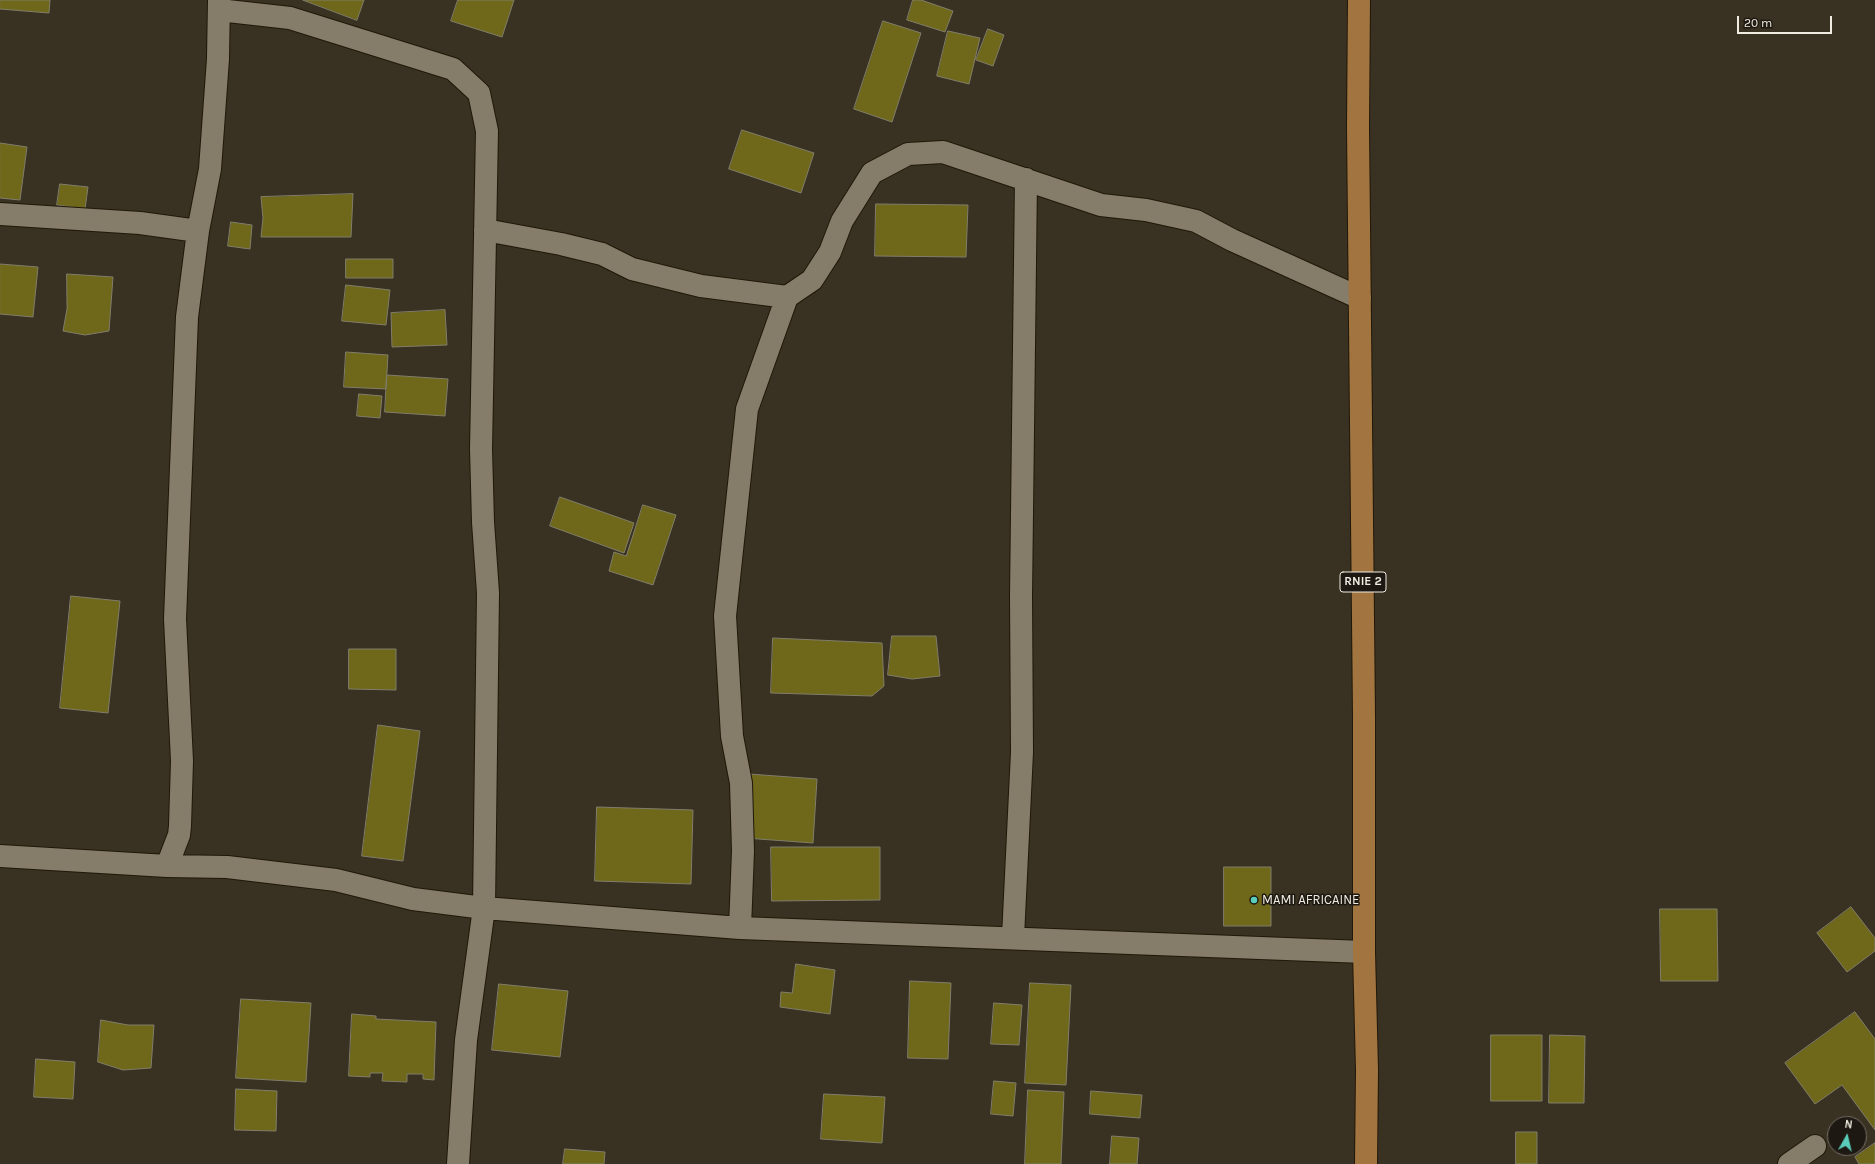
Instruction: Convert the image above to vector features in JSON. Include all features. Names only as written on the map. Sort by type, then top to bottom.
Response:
[{"type":"main road","name":"RNIE 2","points":[[1359,0],[1364,709],[1364,952],[1367,1070],[1366,1164]]},
{"type":"street","points":[[167,866],[179,835],[180,826],[182,761],[175,619],[187,317],[198,230],[210,169],[218,59],[219,5],[290,18],[453,69],[480,93],[487,131],[481,449],[483,522],[488,593],[484,908],[466,1040],[458,1164]]},
{"type":"street","points":[[740,928],[743,851],[740,783],[732,736],[725,616],[746,409],[787,297],[812,280],[830,252],[842,221],[872,173],[908,154],[943,152],[1101,205],[1146,210],[1196,221],[1232,240],[1360,298]]},
{"type":"street","points":[[1013,937],[1022,752],[1021,596],[1026,179]]},
{"type":"street","points":[[0,214],[140,223],[198,230]]},
{"type":"street","points":[[485,230],[561,244],[602,254],[632,269],[701,286],[787,297]]},
{"type":"street","points":[[0,856],[167,866],[227,867],[336,880],[414,899],[484,908],[740,928],[1013,937],[1364,952]]},
{"type":"street","points":[[1789,1164],[1815,1146]]},
{"type":"building","points":[[0,0],[50,0],[49,13],[0,9]]},
{"type":"building","points":[[303,0],[364,0],[357,20]]},
{"type":"building","points":[[458,0],[514,0],[502,37],[451,21]]},
{"type":"building","points":[[913,0],[921,0],[953,11],[945,32],[907,20]]},
{"type":"building","points":[[883,21],[921,33],[892,122],[854,109]]},
{"type":"building","points":[[988,29],[1004,35],[993,66],[976,60]]},
{"type":"building","points":[[948,31],[980,38],[969,84],[937,76]]},
{"type":"building","points":[[742,130],[814,153],[801,193],[729,169]]},
{"type":"building","points":[[0,143],[27,147],[20,200],[0,198]]},
{"type":"building","points":[[60,184],[88,187],[85,209],[57,205]]},
{"type":"building","points":[[353,194],[351,237],[261,237],[263,218],[261,197]]},
{"type":"building","points":[[876,204],[968,205],[966,257],[875,256]]},
{"type":"building","points":[[231,222],[252,225],[250,249],[228,246]]},
{"type":"building","points":[[346,259],[393,259],[393,278],[346,278]]},
{"type":"building","points":[[0,264],[38,267],[33,317],[0,314]]},
{"type":"building","points":[[67,274],[113,277],[109,331],[85,335],[63,331],[67,309]]},
{"type":"building","points":[[346,285],[390,290],[386,325],[342,321]]},
{"type":"building","points":[[445,310],[447,345],[392,347],[391,313]]},
{"type":"building","points":[[346,352],[388,355],[386,389],[344,387]]},
{"type":"building","points":[[387,375],[448,379],[445,416],[385,412]]},
{"type":"building","points":[[359,394],[382,396],[380,418],[357,416]]},
{"type":"building","points":[[560,497],[634,523],[624,553],[550,526]]},
{"type":"building","points":[[643,505],[676,515],[653,585],[609,571],[614,552],[626,556]]},
{"type":"building","points":[[71,596],[120,601],[108,713],[60,708]]},
{"type":"building","points":[[892,636],[936,636],[940,676],[912,679],[888,675]]},
{"type":"building","points":[[773,638],[882,643],[884,686],[872,696],[771,693]]},
{"type":"building","points":[[349,649],[396,649],[396,690],[349,689]]},
{"type":"building","points":[[378,725],[420,731],[403,861],[362,856]]},
{"type":"building","points":[[749,774],[817,779],[813,843],[745,838]]},
{"type":"building","points":[[597,807],[693,810],[691,884],[595,881]]},
{"type":"building","points":[[771,847],[880,847],[880,900],[772,901]]},
{"type":"building","points":[[1224,867],[1271,867],[1271,926],[1224,926]]},
{"type":"building","points":[[1851,907],[1875,938],[1875,951],[1847,972],[1817,933]]},
{"type":"building","points":[[1660,909],[1717,909],[1718,981],[1661,981]]},
{"type":"building","points":[[796,964],[835,970],[830,1014],[780,1007],[781,992],[792,993]]},
{"type":"building","points":[[910,981],[951,983],[948,1059],[908,1058]]},
{"type":"building","points":[[1030,983],[1071,985],[1066,1085],[1025,1083]]},
{"type":"building","points":[[499,984],[568,991],[560,1057],[492,1050]]},
{"type":"building","points":[[241,999],[311,1003],[306,1082],[236,1078]]},
{"type":"building","points":[[994,1003],[1022,1005],[1019,1045],[991,1044]]},
{"type":"building","points":[[1855,1012],[1875,1039],[1875,1130],[1867,1119],[1867,1116],[1865,1116],[1842,1085],[1815,1104],[1785,1063]]},
{"type":"building","points":[[352,1014],[376,1016],[376,1019],[436,1022],[434,1080],[423,1079],[423,1074],[407,1074],[407,1082],[382,1081],[383,1073],[370,1073],[370,1077],[349,1076]]},
{"type":"building","points":[[101,1020],[128,1025],[154,1025],[151,1068],[123,1070],[98,1062]]},
{"type":"building","points":[[1491,1035],[1542,1035],[1542,1101],[1491,1101]]},
{"type":"building","points":[[1550,1035],[1585,1036],[1584,1103],[1549,1103]]},
{"type":"building","points":[[36,1059],[75,1062],[73,1099],[34,1097]]},
{"type":"building","points":[[994,1081],[1016,1083],[1013,1116],[991,1114]]},
{"type":"building","points":[[236,1089],[277,1091],[276,1131],[235,1130]]},
{"type":"building","points":[[1028,1090],[1064,1092],[1061,1164],[1025,1164]]},
{"type":"building","points":[[1091,1091],[1142,1095],[1140,1118],[1090,1114]]},
{"type":"building","points":[[824,1094],[885,1097],[882,1143],[821,1139]]},
{"type":"building","points":[[1516,1132],[1537,1132],[1537,1164],[1516,1164]]},
{"type":"building","points":[[1112,1136],[1139,1138],[1137,1164],[1110,1164]]},
{"type":"building","points":[[1875,1143],[1875,1164],[1859,1164],[1855,1157],[1867,1156],[1867,1149]]},
{"type":"building","points":[[565,1149],[605,1152],[604,1164],[563,1164]]},
{"type":"place","name":"MAMI AFRICAINE","points":[[1254,900]]}]
